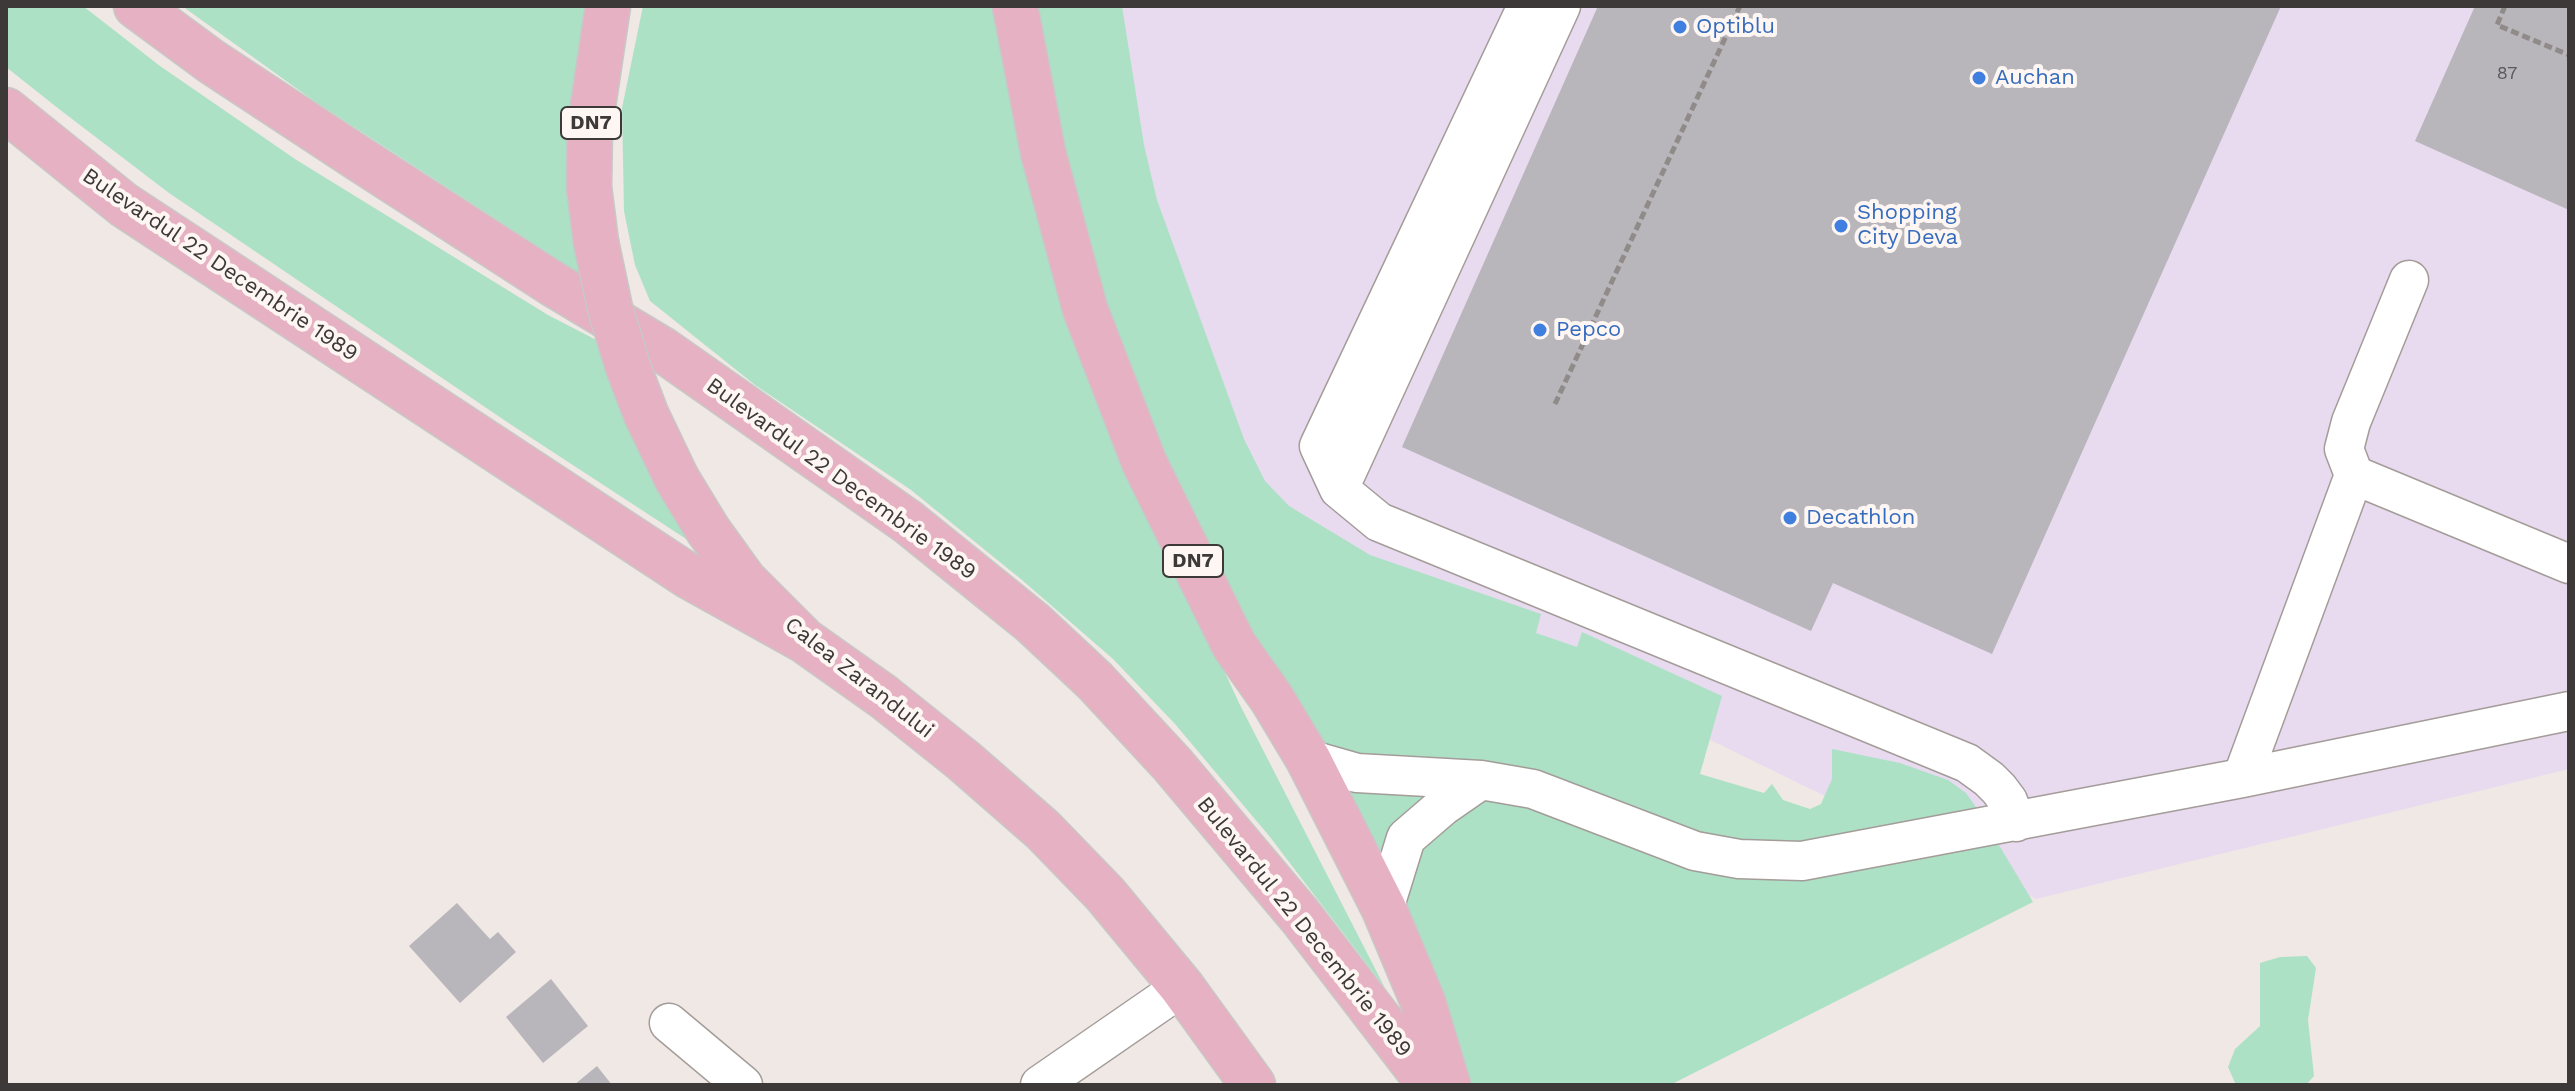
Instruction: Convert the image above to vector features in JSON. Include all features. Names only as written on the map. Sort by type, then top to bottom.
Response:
[{"type":"main road","name":"Bulevardul 22 Decembrie 1989","points":[[136,6],[212,62],[361,160],[553,284],[663,350],[908,522],[1033,623],[1095,681],[1172,764],[1300,916],[1430,1085]]},
{"type":"main road","name":"Calea Zarandului","points":[[608,6],[590,126],[589,187],[596,242],[610,308],[628,367],[677,479],[744,580],[805,641],[884,697],[964,761],[1043,830],[1105,894],[1182,987],[1253,1085]]},
{"type":"main road","name":"DN7","points":[[1015,6],[1043,152],[1085,309],[1144,462],[1234,645],[1272,699],[1308,759],[1384,909],[1423,1002],[1448,1085]]},
{"type":"main road","name":"Bulevardul 22 Decembrie 1989","points":[[6,110],[138,214],[690,577],[805,641]]},
{"type":"street","points":[[1527,6],[1319,446],[1339,489],[1379,522],[1967,763],[1999,789],[2008,801],[2016,822]]},
{"type":"street","points":[[1339,489],[1561,6]]},
{"type":"street","points":[[2242,778],[2354,475],[2344,449],[2351,422],[2409,280]]},
{"type":"street","points":[[2354,475],[2569,564]]},
{"type":"street","points":[[1308,759],[1357,773],[1481,780],[1533,789],[1695,851],[1739,859],[1802,861],[2242,778],[2569,711]]},
{"type":"street","points":[[1384,909],[1406,838],[1442,807],[1481,780]]},
{"type":"street","points":[[1040,1085],[1182,987]]},
{"type":"street","points":[[669,1023],[743,1085]]},
{"type":"path","points":[[1555,404],[1740,6]]},
{"type":"path","points":[[2505,6],[2497,25],[2569,55]]},
{"type":"shaded area","points":[[1097,6],[2569,6],[2569,769],[2036,899],[1235,508]]},
{"type":"green space","points":[[6,6],[83,6],[160,66],[295,159],[548,315],[608,346],[706,552],[510,424],[169,193],[59,109],[6,67]]},
{"type":"green space","points":[[182,6],[594,6],[571,177],[580,274],[314,101]]},
{"type":"green space","points":[[643,6],[993,6],[1019,143],[1147,504],[1239,703],[1385,988],[1270,837],[1175,724],[1113,659],[911,490],[755,385],[650,301],[635,265],[624,211],[622,108]]},
{"type":"green space","points":[[1025,6],[1122,6],[1144,145],[1157,200],[1244,439],[1265,481],[1289,506],[1370,555],[1541,614],[1536,633],[1577,647],[1582,632],[1722,696],[1700,774],[1764,793],[1772,784],[1783,800],[1810,809],[1821,804],[1832,779],[1832,749],[1900,763],[1948,780],[1966,793],[1978,810],[2033,902],[1670,1085],[1459,1085],[1140,444]]},
{"type":"green space","points":[[2307,956],[2316,968],[2308,1020],[2314,1076],[2306,1085],[2236,1085],[2228,1067],[2235,1049],[2260,1026],[2260,963],[2280,957]]},
{"type":"building","name":"Shopping City Deva","points":[[1598,6],[2281,6],[1992,654],[1833,583],[1811,631],[1402,447]]},
{"type":"building","points":[[2475,6],[2569,6],[2569,210],[2415,141]]},
{"type":"building","points":[[457,903],[490,939],[498,932],[516,952],[460,1003],[409,946]]},
{"type":"building","points":[[551,979],[588,1026],[543,1063],[506,1017]]},
{"type":"building","points":[[597,1066],[612,1085],[574,1085]]},
{"type":"place","name":"Optiblu","points":[[1680,27]]},
{"type":"place","name":"Auchan","points":[[1979,78]]},
{"type":"place","name":"Shopping City Deva","points":[[1841,226]]},
{"type":"place","name":"Pepco","points":[[1540,330]]},
{"type":"place","name":"Decathlon","points":[[1790,518]]}]
